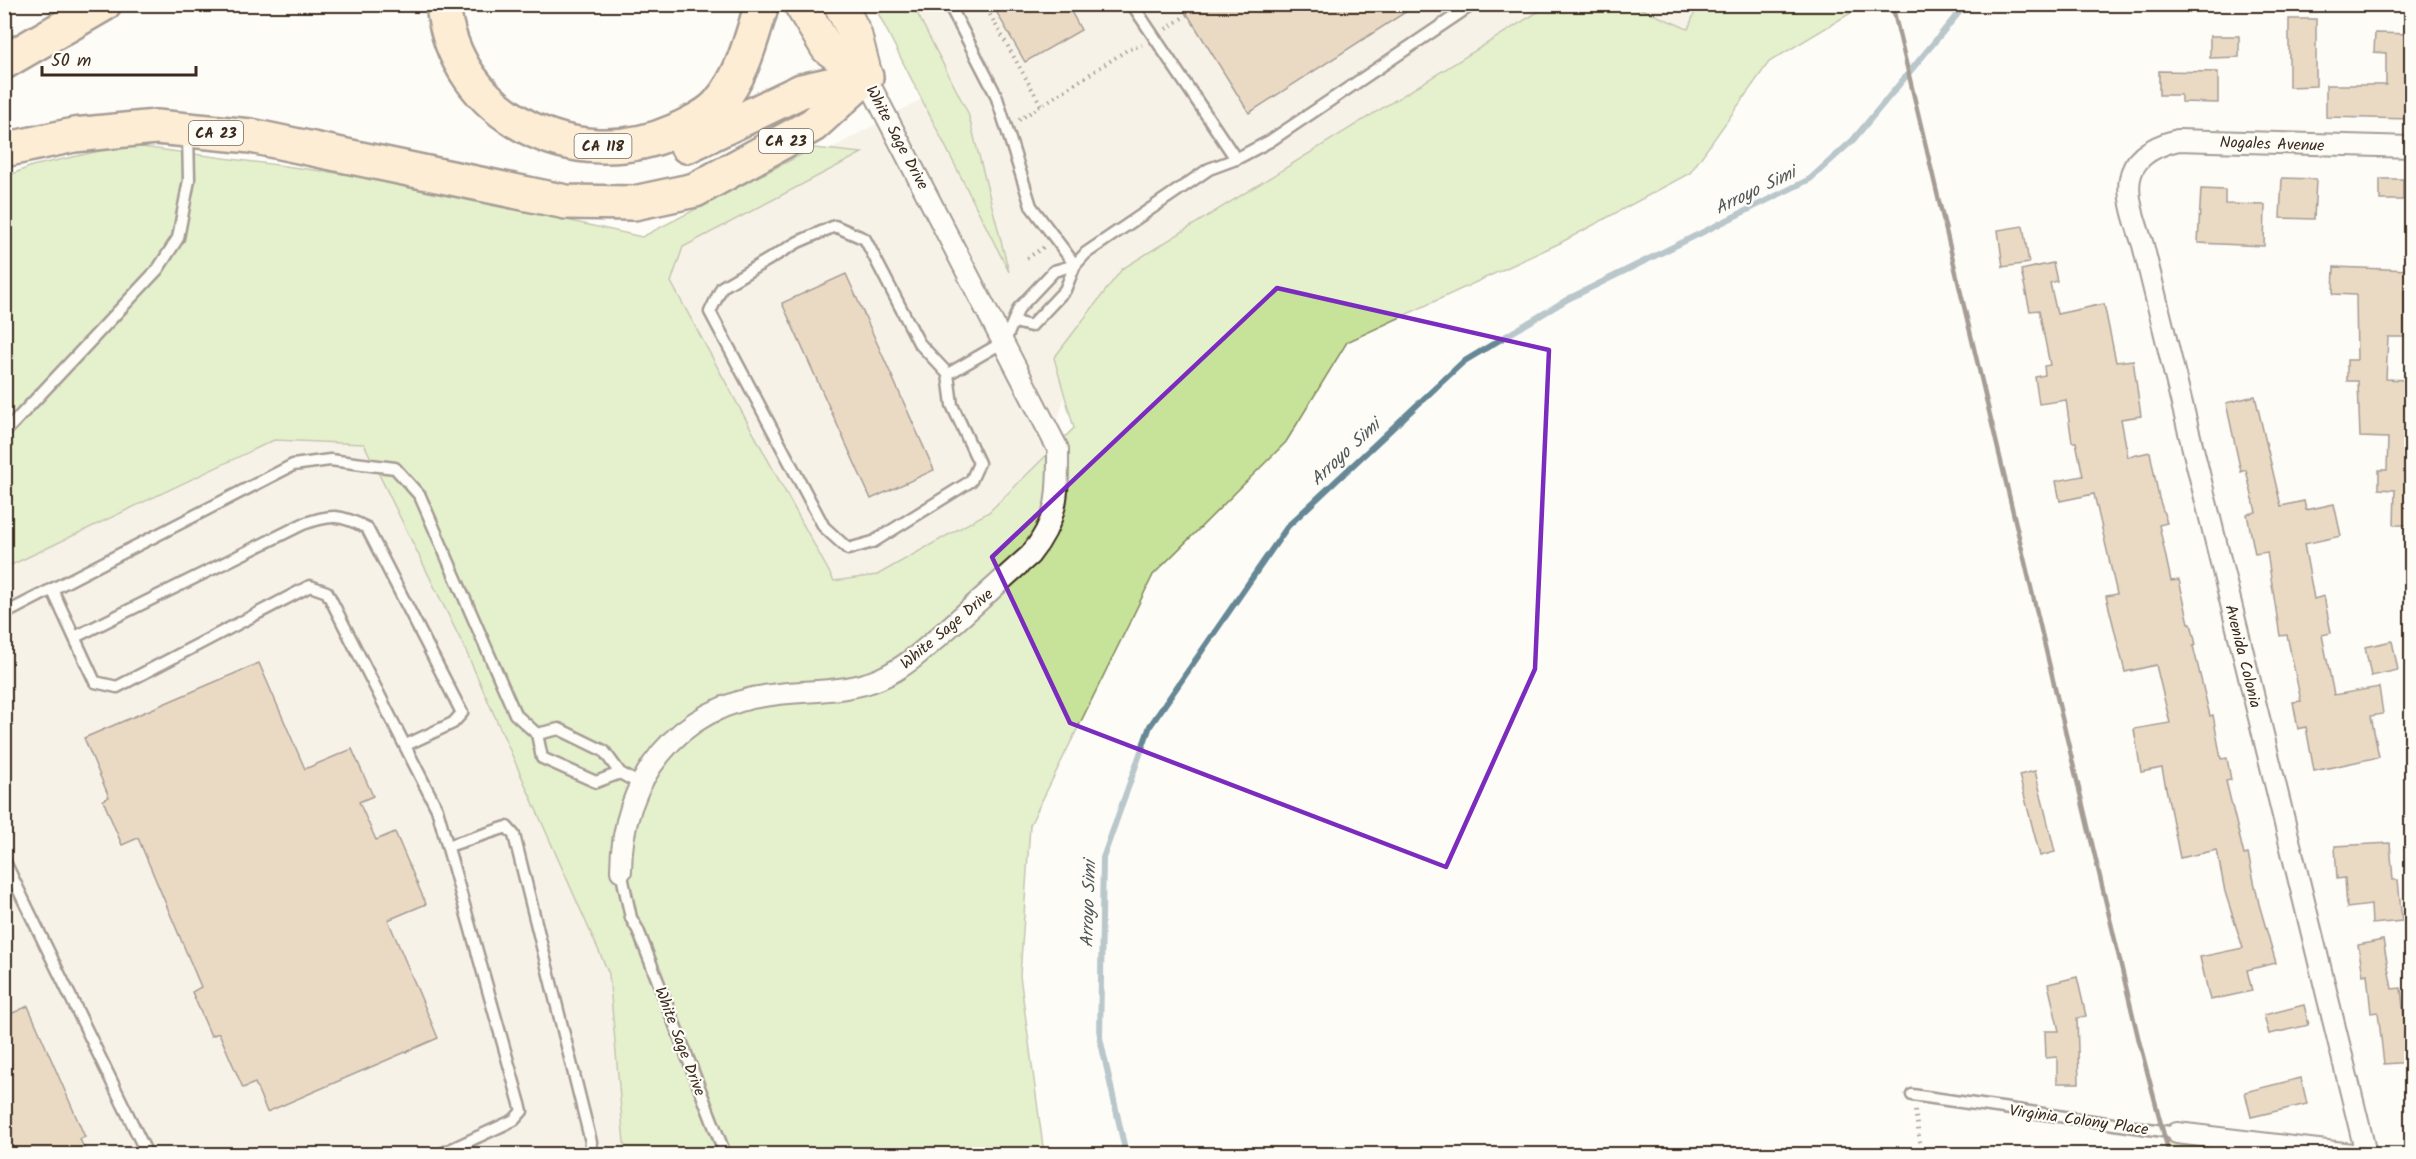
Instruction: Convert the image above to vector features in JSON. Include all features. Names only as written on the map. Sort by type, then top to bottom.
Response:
[{"type":"highway","points":[[4,62],[104,4]]},
{"type":"highway","name":"CA 118","points":[[443,4],[445,27],[457,59],[473,85],[494,104],[527,129],[538,133],[571,144],[618,147],[657,139],[691,124],[720,103],[745,61],[760,11],[759,4]]},
{"type":"highway","points":[[618,147],[687,146],[801,91],[866,77]]},
{"type":"highway","name":"CA 23","points":[[4,150],[74,135],[156,127],[251,136],[566,202],[634,203],[695,190],[813,125],[866,77]]},
{"type":"main road","points":[[800,4],[827,48],[866,77]]},
{"type":"main road","points":[[840,4],[855,34],[866,77]]},
{"type":"street","name":"White Sage Drive","points":[[621,871],[627,817],[640,784],[650,767],[676,737],[718,709],[769,695],[866,684],[896,671],[919,654],[1030,555],[1044,538],[1057,505],[1058,449],[1005,340],[866,77]]},
{"type":"street","name":"Nogales Avenue","points":[[2139,160],[2157,145],[2178,140],[2412,147]]},
{"type":"street","name":"Avenida Colonia","points":[[2139,160],[2130,176],[2127,191],[2131,209],[2143,244],[2366,1155]]},
{"type":"street","name":"Virginia Colony Place","points":[[2177,1133],[2352,1155]]},
{"type":"lane","points":[[949,4],[996,94],[1031,206],[1075,265]]},
{"type":"lane","points":[[1132,4],[1236,159]]},
{"type":"lane","points":[[1014,322],[1030,326],[1065,290],[1075,265],[1086,253],[1209,169],[1236,159],[1270,141],[1473,4]]},
{"type":"lane","points":[[4,432],[158,269],[178,238],[189,180],[188,130]]},
{"type":"lane","points":[[834,226],[866,239],[919,343],[948,374],[952,405],[979,463],[971,481],[873,542],[848,549],[824,527],[710,312],[722,288],[798,242],[834,226]]},
{"type":"lane","points":[[948,374],[1005,340],[1018,308],[1054,271],[1075,265]]},
{"type":"lane","points":[[4,614],[293,465],[330,460],[395,468],[420,496],[515,714],[537,734],[542,758],[597,782],[620,773]]},
{"type":"lane","points":[[75,637],[303,524],[327,515],[348,518],[367,528],[462,713],[453,723],[405,745]]},
{"type":"lane","points":[[52,589],[95,682],[117,687],[310,586],[327,592],[437,809],[522,1111],[514,1120],[441,1155]]},
{"type":"lane","points":[[537,734],[559,729],[604,751],[620,773],[640,784]]},
{"type":"lane","points":[[448,846],[507,827],[514,835],[591,1142],[590,1155]]},
{"type":"lane","points":[[4,860],[142,1153]]},
{"type":"lane","name":"White Sage Drive","points":[[621,871],[631,918],[638,930],[725,1155]]},
{"type":"lane","name":"Virginia Colony Place","points":[[1912,1095],[2177,1133]]},
{"type":"path","points":[[984,4],[1041,105]]},
{"type":"path","points":[[1022,128],[1019,119],[1126,50],[1136,48],[1188,14]]},
{"type":"path","points":[[1027,258],[1055,240]]},
{"type":"path","points":[[1912,1095],[1922,1155]]},
{"type":"highlighted area","points":[[1277,288],[1549,350],[1535,669],[1446,867],[1070,723],[992,557]]},
{"type":"shaded area","points":[[898,5],[1580,5],[1078,354],[1036,490],[838,598],[644,251],[940,89]]},
{"type":"shaded area","points":[[1613,5],[1707,5],[1699,30]]},
{"type":"shaded area","points":[[274,440],[364,444],[465,649],[609,974],[625,1154],[5,1154],[5,568]]},
{"type":"green space","points":[[874,5],[913,5],[968,113],[1009,272]]},
{"type":"green space","points":[[1549,5],[1632,5],[1688,29],[1698,5],[1864,5],[1769,62],[1690,173],[1560,243],[1347,342],[1286,442],[1153,575],[1030,825],[1020,976],[1044,1154],[625,1154],[609,974],[465,649],[364,444],[274,440],[5,568],[5,177],[32,166],[127,145],[389,180],[642,237],[814,148],[862,153],[683,247],[671,282],[834,581],[877,575],[989,512],[1074,428],[1054,358],[1122,269]]},
{"type":"green space","points":[[2163,1132],[2352,1154],[2169,1154]]},
{"type":"building","points":[[992,4],[1067,4],[1081,30],[1025,62]]},
{"type":"building","points":[[1181,4],[1418,4],[1249,113]]},
{"type":"building","points":[[2289,19],[2316,19],[2316,86],[2289,87]]},
{"type":"building","points":[[2375,33],[2412,34],[2412,119],[2326,117],[2326,85],[2386,85],[2386,53],[2374,52]]},
{"type":"building","points":[[2210,36],[2239,36],[2239,57],[2210,58]]},
{"type":"building","points":[[2159,71],[2218,72],[2218,103],[2181,102],[2181,95],[2159,95]]},
{"type":"building","points":[[2282,178],[2316,179],[2314,219],[2280,218]]},
{"type":"building","points":[[2380,179],[2403,179],[2403,200],[2380,200]]},
{"type":"building","points":[[2201,189],[2225,190],[2225,204],[2265,205],[2264,246],[2198,243]]},
{"type":"building","points":[[2023,226],[2029,263],[2003,267],[1998,230]]},
{"type":"building","points":[[2053,263],[2057,281],[2050,283],[2057,314],[2104,304],[2116,362],[2133,360],[2141,416],[2121,419],[2128,457],[2150,452],[2159,498],[2167,523],[2159,525],[2171,581],[2179,580],[2189,623],[2191,623],[2196,645],[2193,646],[2210,716],[2213,715],[2221,759],[2227,758],[2231,780],[2226,781],[2244,855],[2248,854],[2276,963],[2247,970],[2252,991],[2210,1000],[2200,957],[2243,948],[2225,892],[2217,850],[2180,858],[2162,768],[2141,772],[2134,729],[2170,723],[2156,665],[2125,672],[2106,596],[2117,594],[2094,494],[2060,501],[2056,481],[2083,476],[2076,442],[2072,442],[2066,400],[2039,404],[2035,377],[2045,375],[2044,366],[2050,365],[2039,310],[2030,311],[2021,270]]},
{"type":"building","points":[[2334,267],[2410,270],[2409,292],[2404,291],[2404,337],[2388,337],[2386,379],[2406,380],[2405,416],[2412,416],[2412,525],[2394,525],[2395,490],[2379,489],[2379,470],[2387,470],[2388,438],[2360,437],[2358,381],[2347,381],[2347,360],[2357,360],[2356,295],[2333,294]]},
{"type":"building","points":[[846,274],[934,470],[871,499],[782,303]]},
{"type":"building","points":[[2255,396],[2281,506],[2304,501],[2306,510],[2334,504],[2341,536],[2304,544],[2314,599],[2324,596],[2331,633],[2322,635],[2334,695],[2379,687],[2383,714],[2371,716],[2379,757],[2314,771],[2306,727],[2298,729],[2293,702],[2301,701],[2287,635],[2280,636],[2267,552],[2255,554],[2247,514],[2256,512],[2246,470],[2241,472],[2226,403]]},
{"type":"building","points":[[2392,641],[2398,670],[2371,676],[2365,647]]},
{"type":"building","points":[[259,663],[305,769],[352,749],[373,796],[359,802],[376,840],[395,832],[426,904],[388,920],[438,1038],[267,1112],[255,1083],[243,1088],[219,1033],[211,1036],[192,992],[201,987],[138,838],[122,845],[103,800],[109,797],[84,738]]},
{"type":"building","points":[[2035,771],[2055,852],[2040,856],[2019,775]]},
{"type":"building","points":[[2390,843],[2393,880],[2398,880],[2402,921],[2372,924],[2371,905],[2347,908],[2345,878],[2337,879],[2335,846]]},
{"type":"building","points":[[2383,940],[2392,989],[2401,988],[2405,1027],[2412,1027],[2412,1062],[2384,1064],[2378,1012],[2371,1013],[2367,974],[2363,975],[2358,945]]},
{"type":"building","points":[[2077,977],[2086,1016],[2077,1018],[2079,1083],[2057,1083],[2057,1057],[2046,1058],[2045,1031],[2059,1031],[2048,984]]},
{"type":"building","points":[[2304,1005],[2309,1025],[2269,1034],[2264,1015]]},
{"type":"building","points":[[28,1006],[85,1137],[80,1139],[87,1155],[4,1155],[4,1017]]},
{"type":"building","points":[[2301,1078],[2307,1104],[2251,1117],[2245,1092]]},
{"type":"waterway","name":"Arroyo Simi","points":[[1126,1154],[1100,1038],[1103,858],[1150,726],[1288,526],[1463,362],[1568,299],[1810,179],[1853,140],[1966,4]]},
{"type":"railway","points":[[1892,4],[2139,1041],[2169,1154]]}]
